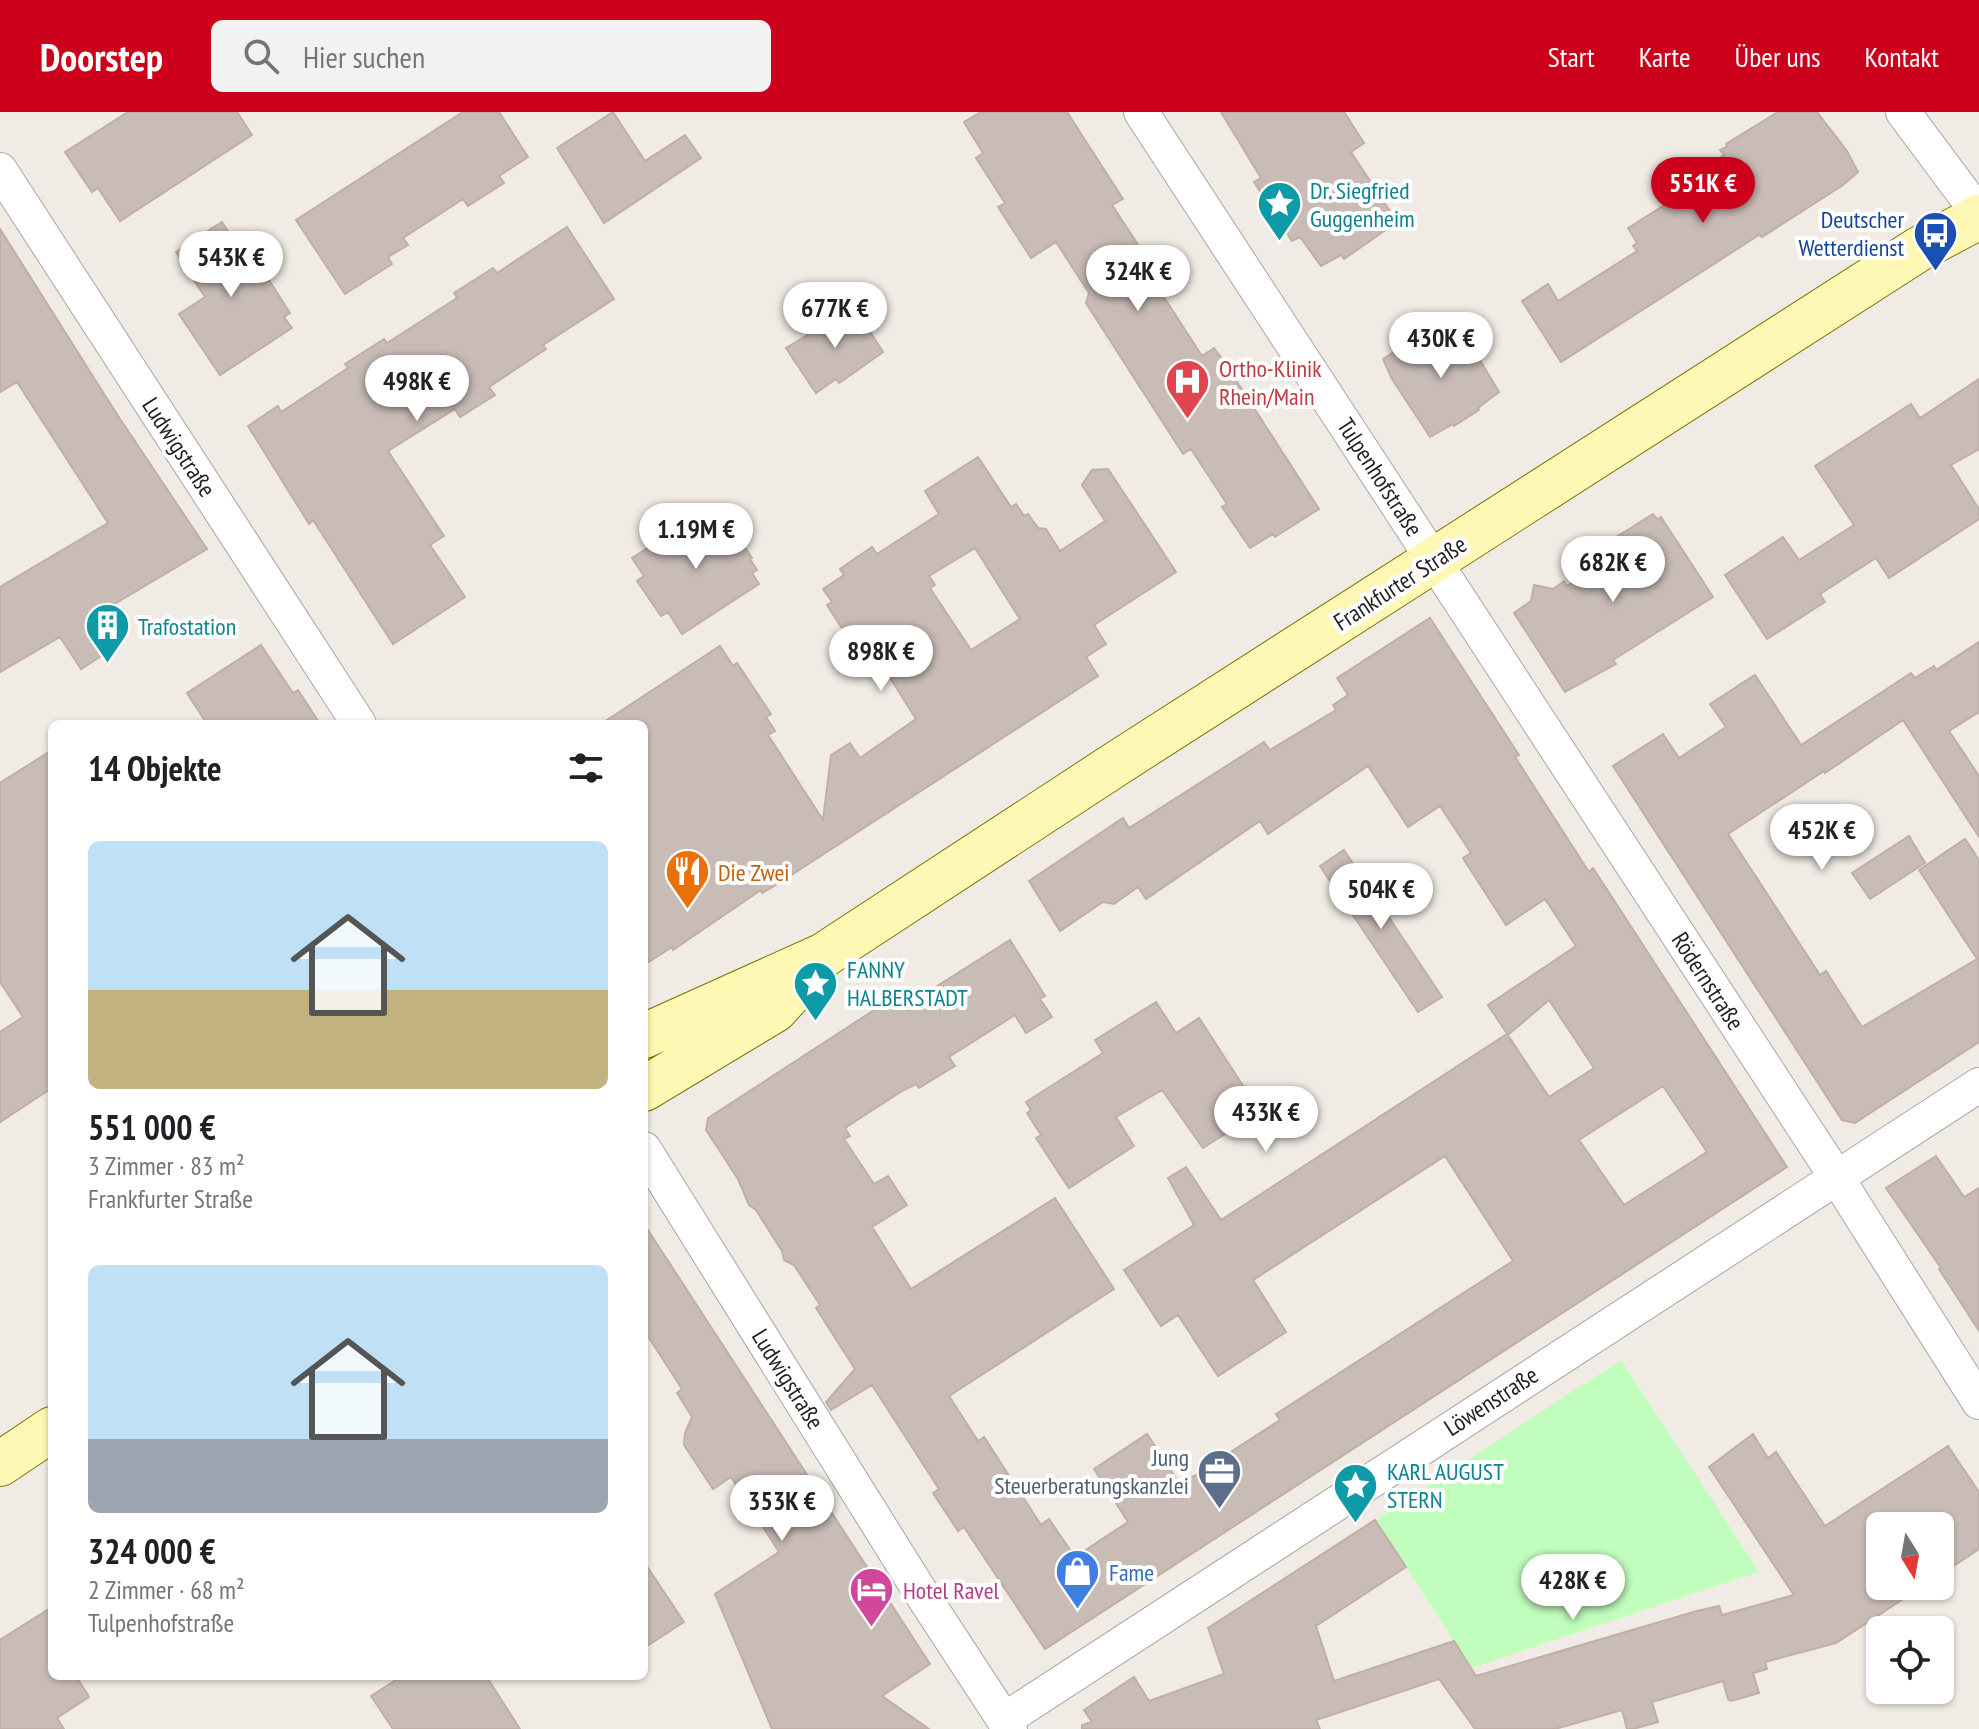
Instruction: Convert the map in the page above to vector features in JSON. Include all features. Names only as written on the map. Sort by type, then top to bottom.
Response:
[{"type":"main road","name":"Frankfurter Straße","points":[[648,1034],[824,955],[1919,249],[1979,216]]},
{"type":"main road","name":"Frankfurter Straße","points":[[648,1087],[775,1010],[824,955]]},
{"type":"main road","points":[[0,1464],[48,1432]]},
{"type":"street","name":"Tulpenhofstraße","points":[[1141,112],[1435,561]]},
{"type":"street","points":[[1903,112],[1979,216]]},
{"type":"street","name":"Ludwigstraße","points":[[0,170],[356,720]]},
{"type":"street","name":"Rödernstraße","points":[[1435,561],[1837,1178],[1979,1402]]},
{"type":"street","name":"Löwenstraße","points":[[1007,1724],[1979,1085]]},
{"type":"street","name":"Ludwigstraße","points":[[648,1155],[923,1596],[1007,1724]]},
{"type":"green space","points":[[1621,1360],[1759,1572],[1471,1668],[1376,1520]]},
{"type":"building","points":[[128,112],[237,112],[252,135],[120,221],[98,188],[92,192],[65,152]]},
{"type":"building","points":[[463,112],[499,112],[528,157],[499,176],[504,183],[468,206],[463,199],[403,238],[408,245],[388,257],[392,264],[345,294],[296,220]]},
{"type":"building","points":[[613,112],[645,161],[685,135],[701,158],[604,223],[557,148]]},
{"type":"building","points":[[981,112],[1067,112],[1123,199],[1112,205],[1164,284],[1158,288],[1202,356],[1214,348],[1223,360],[1319,509],[1275,537],[1273,534],[1250,548],[1222,507],[1227,504],[1191,449],[1183,454],[1086,303],[1089,293],[1056,242],[1031,258],[998,207],[1005,203],[976,158],[983,153],[964,122]]},
{"type":"building","points":[[1221,112],[1344,112],[1364,143],[1351,152],[1397,222],[1344,259],[1341,255],[1321,266],[1300,237],[1292,241],[1254,182],[1261,178]]},
{"type":"building","points":[[1778,112],[1817,112],[1847,151],[1858,172],[1762,237],[1759,235],[1561,362],[1522,301],[1548,284],[1558,301],[1637,251],[1633,246],[1637,243],[1628,228],[1674,199],[1668,189],[1724,155],[1720,150],[1727,147],[1726,144]]},
{"type":"building","points":[[222,222],[231,236],[238,232],[290,313],[284,317],[292,328],[220,375],[179,314],[205,297],[176,252]]},
{"type":"building","points":[[567,227],[614,299],[543,345],[546,349],[489,387],[495,395],[460,417],[455,409],[388,451],[444,536],[430,545],[465,597],[393,644],[313,520],[309,524],[248,426],[278,406],[281,412],[348,368],[345,364],[384,339],[387,343],[457,298],[454,293],[493,268],[497,273]]},
{"type":"building","points":[[0,229],[118,416],[207,549],[91,618],[112,649],[81,669],[60,637],[0,672],[0,587],[108,523],[17,382],[0,392]]},
{"type":"building","points":[[854,307],[883,352],[839,383],[836,379],[816,393],[786,348]]},
{"type":"building","points":[[1454,324],[1469,347],[1471,345],[1499,392],[1479,410],[1430,437],[1392,379],[1383,359],[1412,340],[1417,348]]},
{"type":"building","points":[[1979,379],[1979,449],[1951,465],[1979,509],[1979,519],[1889,578],[1876,558],[1820,594],[1825,602],[1767,639],[1725,575],[1783,537],[1799,560],[1854,525],[1815,466],[1911,404],[1920,418]]},
{"type":"building","points":[[978,457],[1011,507],[1016,504],[1038,528],[1046,529],[1060,551],[1105,521],[1082,485],[1092,470],[1108,469],[1176,572],[1094,625],[1106,644],[1086,657],[1098,676],[776,885],[762,893],[761,890],[673,950],[672,947],[648,962],[648,720],[607,720],[720,646],[733,666],[737,663],[771,714],[766,717],[775,731],[768,735],[823,820],[831,755],[850,743],[860,758],[916,719],[880,662],[873,666],[864,653],[860,656],[827,605],[832,602],[823,589],[844,575],[840,569],[872,547],[877,554],[939,514],[925,491]],"holes":[[[975,548],[1020,619],[971,650],[930,588],[935,585],[929,576]]]},
{"type":"building","points":[[710,508],[720,523],[725,521],[734,530],[752,558],[757,570],[752,573],[759,584],[682,634],[668,612],[661,616],[637,581],[644,576],[632,558]]},
{"type":"building","points":[[1653,514],[1657,519],[1661,517],[1713,597],[1613,660],[1616,664],[1565,692],[1514,613],[1531,601],[1534,585],[1553,589],[1564,581],[1567,586],[1614,555],[1611,550],[1624,542],[1618,536]]},
{"type":"building","points":[[1430,618],[1519,755],[1515,757],[1589,872],[1593,868],[1787,1167],[1045,1649],[964,1527],[958,1531],[933,1493],[939,1489],[872,1385],[831,1410],[826,1402],[855,1369],[816,1308],[820,1305],[794,1265],[784,1260],[782,1251],[756,1210],[749,1205],[738,1179],[706,1130],[708,1118],[905,990],[912,1002],[1010,940],[1045,996],[1040,999],[1052,1017],[1026,1033],[1015,1015],[949,1057],[955,1066],[919,1088],[916,1084],[902,1091],[845,1128],[850,1136],[844,1139],[874,1184],[888,1176],[907,1205],[872,1227],[911,1289],[1055,1198],[1114,1289],[949,1396],[978,1441],[984,1437],[1041,1525],[1049,1519],[1075,1557],[1128,1522],[1094,1469],[1147,1434],[1179,1483],[1183,1483],[1280,1420],[1276,1414],[1513,1261],[1445,1156],[1253,1280],[1286,1332],[1218,1376],[1178,1315],[1161,1326],[1124,1270],[1194,1225],[1168,1178],[1186,1167],[1221,1220],[1507,1034],[1549,1097],[1594,1068],[1549,1000],[1508,1035],[1488,1005],[1576,946],[1545,899],[1506,925],[1463,858],[1471,853],[1440,806],[1408,827],[1368,766],[1268,834],[1260,821],[1146,899],[1138,887],[1114,904],[1103,902],[1060,931],[1029,881],[1123,818],[1129,828],[1264,742],[1270,750],[1336,710],[1333,705],[1348,695],[1337,678]],"holes":[[[1663,1086],[1707,1152],[1624,1205],[1579,1140]]]},
{"type":"building","points":[[1979,642],[1979,712],[1949,731],[1979,776],[1979,837],[1903,720],[1728,834],[1820,975],[1826,971],[1862,1027],[1977,959],[1919,870],[1965,839],[1979,860],[1979,1042],[1855,1123],[1842,1120],[1613,766],[1663,734],[1679,758],[1726,727],[1710,704],[1755,675],[1801,745],[1911,673],[1915,678],[1934,666],[1936,670]]},
{"type":"building","points":[[261,645],[293,693],[298,690],[317,720],[204,720],[187,693]]},
{"type":"building","points":[[48,753],[48,1091],[0,1122],[0,1032],[23,1017],[0,982],[0,783]]},
{"type":"building","points":[[1909,836],[1925,863],[1870,899],[1852,873]]},
{"type":"building","points":[[1344,850],[1442,997],[1418,1012],[1320,866]]},
{"type":"building","points":[[1156,1002],[1176,1033],[1199,1018],[1260,1112],[1203,1148],[1162,1090],[1116,1117],[1134,1146],[1069,1188],[1036,1138],[1041,1135],[1027,1113],[1031,1110],[1026,1102],[1103,1053],[1095,1040]]},
{"type":"building","points":[[1936,1156],[1964,1197],[1979,1188],[1979,1331],[1941,1268],[1886,1188]]},
{"type":"building","points":[[648,1230],[930,1664],[882,1696],[929,1729],[772,1729],[715,1594],[779,1552],[731,1477],[713,1489],[684,1445],[692,1417],[677,1393],[682,1389],[648,1336]]},
{"type":"building","points":[[1753,1434],[1768,1458],[1776,1452],[1825,1526],[1948,1446],[1979,1492],[1979,1549],[1954,1566],[1954,1512],[1866,1512],[1866,1600],[1902,1600],[1877,1616],[1866,1616],[1866,1623],[1836,1643],[1765,1662],[1767,1669],[1753,1673],[1759,1693],[1731,1701],[1723,1681],[1652,1702],[1658,1722],[1633,1729],[1627,1729],[1622,1710],[1555,1729],[1475,1729],[1439,1679],[1316,1720],[1320,1729],[1082,1729],[1082,1725],[1092,1722],[1084,1710],[1134,1677],[1149,1701],[1224,1674],[1208,1628],[1375,1520],[1406,1567],[1316,1626],[1334,1681],[1454,1641],[1476,1676],[1697,1611],[1719,1606],[1722,1615],[1794,1595],[1709,1467]]},
{"type":"building","points":[[648,1568],[684,1622],[648,1645]]},
{"type":"building","points":[[48,1610],[48,1680],[78,1680],[89,1697],[57,1718],[64,1729],[0,1729],[0,1640]]},
{"type":"building","points":[[396,1680],[489,1680],[520,1729],[393,1729],[371,1696]]},
{"type":"place","name":"Dr. Siegfried Guggenheim","points":[[1279,243]]},
{"type":"place","name":"Deutscher Wetterdienst","points":[[1935,272]]},
{"type":"place","name":"Ortho-Klinik Rhein/Main","points":[[1188,421]]},
{"type":"place","name":"Trafostation","points":[[107,665]]},
{"type":"place","name":"Die Zwei","points":[[687,911]]},
{"type":"place","name":"FANNY HALBERSTADT","points":[[816,1022]]},
{"type":"place","name":"Jung Steuerberatungskanzlei","points":[[1220,1510]]},
{"type":"place","name":"KARL AUGUST STERN","points":[[1356,1524]]},
{"type":"place","name":"Fame","points":[[1078,1611]]},
{"type":"place","name":"Hotel Ravel","points":[[872,1629]]}]
